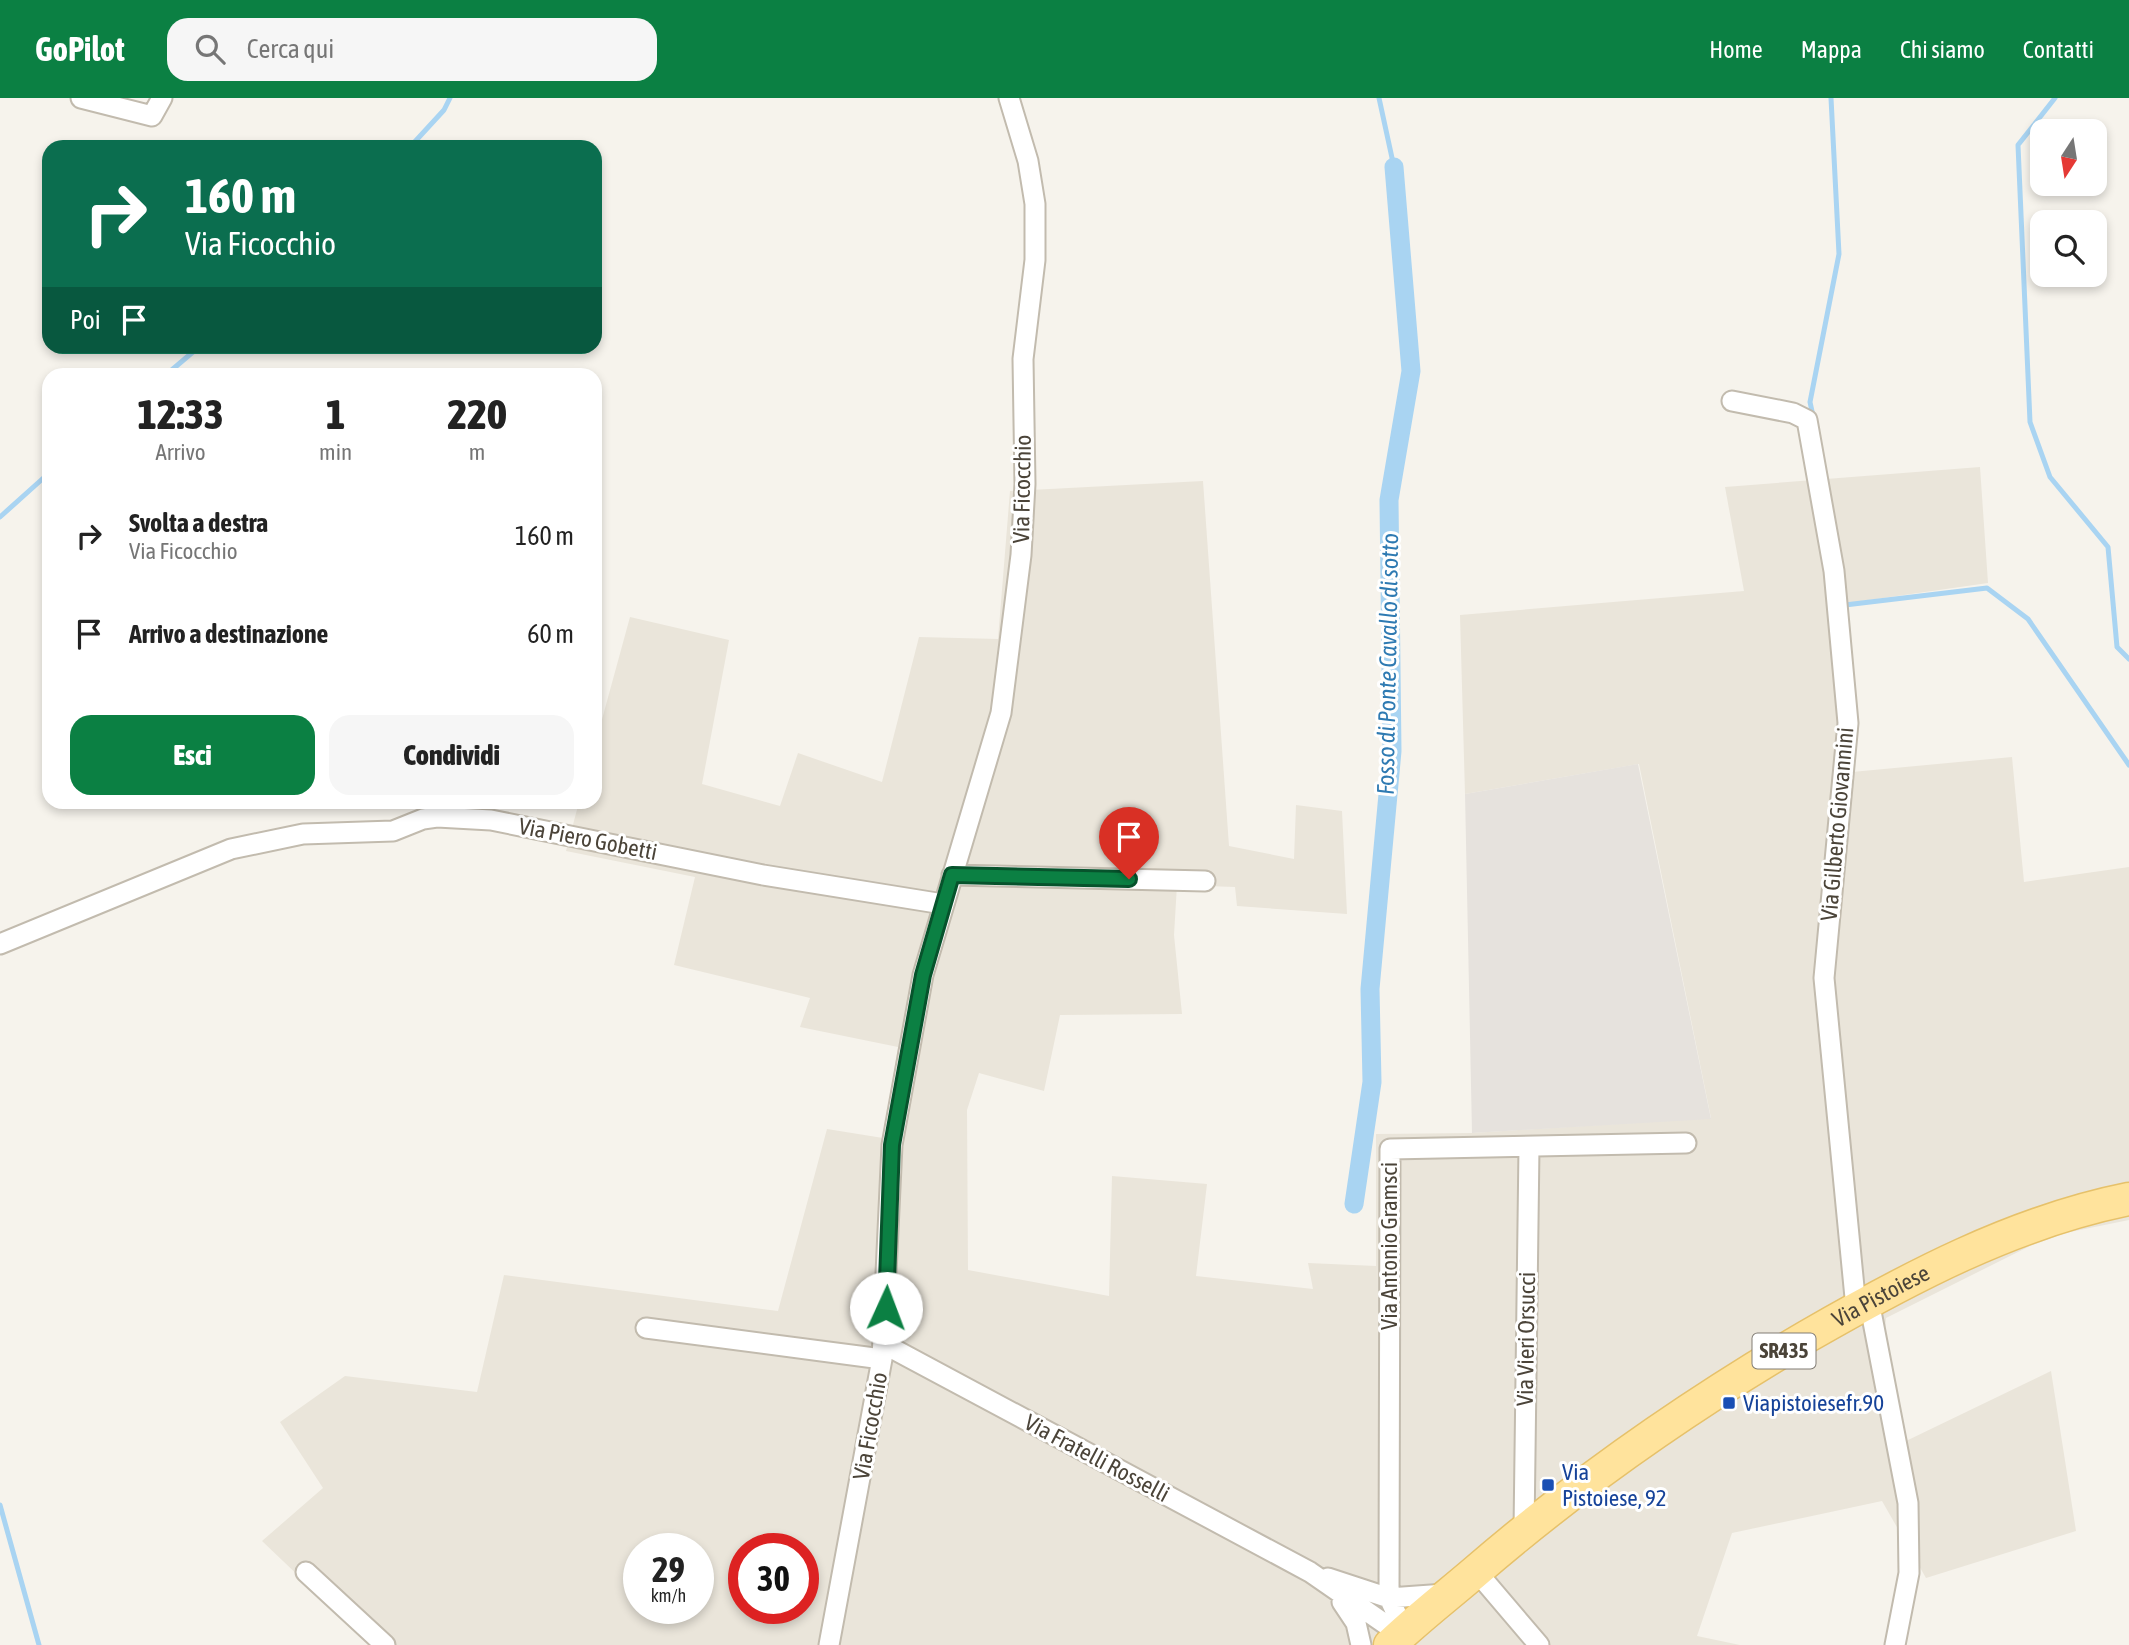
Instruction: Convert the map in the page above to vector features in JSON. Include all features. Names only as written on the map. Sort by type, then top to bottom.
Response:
[{"type":"main road","name":"Via Pistoiese","points":[[1396,1640],[1524,1530],[1676,1418],[1863,1305],[2034,1224],[2129,1199]]},
{"type":"street","points":[[81,98],[152,116],[162,98]]},
{"type":"street","name":"Via Ficocchio","points":[[830,1645],[883,1351],[892,1145],[923,975],[1000,713],[1021,555],[1025,484],[1023,359],[1035,260],[1035,204],[1028,161],[1009,98]]},
{"type":"street","name":"Via Gilberto Giovannini","points":[[1732,401],[1793,413],[1807,420],[1834,571],[1847,723],[1824,978],[1863,1305]]},
{"type":"street","name":"Via Piero Gobetti","points":[[0,944],[231,849],[303,834],[393,831],[423,819],[438,817],[491,820],[763,875],[943,904]]},
{"type":"street","points":[[952,875],[1205,881]]},
{"type":"street","name":"Via Antonio Gramsci","points":[[1389,1598],[1390,1149],[1686,1143]]},
{"type":"street","name":"Via Vieri Orsucci","points":[[1524,1530],[1529,1147]]},
{"type":"street","points":[[1863,1305],[1908,1503],[1909,1573],[1895,1645]]},
{"type":"street","points":[[646,1328],[883,1351]]},
{"type":"street","name":"Via Fratelli Rosselli","points":[[883,1351],[1310,1572],[1389,1598],[1449,1594]]},
{"type":"street","points":[[1476,1571],[1539,1645]]},
{"type":"street","points":[[306,1572],[385,1645]]},
{"type":"street","name":"Via Fratelli Rosselli","points":[[1310,1572],[1396,1640]]},
{"type":"street","name":"Via Fratelli Rosselli","points":[[1310,1572],[1340,1599],[1356,1623],[1361,1645]]},
{"type":"street","points":[[1389,1598],[1399,1619],[1396,1640]]},
{"type":"shaded area","points":[[1980,467],[1988,583],[1841,604],[1852,772],[2012,757],[2024,882],[2129,867],[2129,1220],[2065,1233],[2030,1246],[1886,1318],[1884,1350],[1897,1423],[1906,1441],[2051,1371],[2076,1531],[1926,1578],[1882,1501],[1732,1533],[1697,1636],[1740,1645],[371,1645],[262,1541],[323,1488],[280,1422],[345,1376],[477,1392],[504,1275],[778,1311],[827,1129],[883,1138],[898,1047],[800,1027],[810,998],[674,965],[695,877],[566,851],[577,809],[602,809],[602,719],[630,617],[729,640],[702,784],[780,806],[798,753],[882,782],[919,637],[998,639],[1010,491],[1203,481],[1229,846],[1294,859],[1296,805],[1342,811],[1347,914],[1237,906],[1235,887],[1177,885],[1174,935],[1182,1014],[1060,1015],[1044,1091],[979,1073],[967,1110],[968,1270],[1109,1296],[1112,1176],[1207,1184],[1196,1276],[1313,1289],[1308,1263],[1376,1266],[1376,1134],[1472,1133],[1711,1118],[1639,764],[1465,794],[1460,615],[1744,591],[1725,487]]},
{"type":"shaded area","points":[[1638,764],[1711,1119],[1472,1133],[1465,794]]},
{"type":"waterway","points":[[416,140],[444,110],[450,98]]},
{"type":"waterway","points":[[1379,98],[1394,167]]},
{"type":"waterway","points":[[1813,416],[1810,402],[1839,254],[1831,98]]},
{"type":"waterway","points":[[2055,98],[2018,145],[2030,422],[2050,477],[2108,547],[2117,647],[2129,659]]},
{"type":"waterway","name":"Fosso di Ponte Cavallo di sotto","points":[[1354,1204],[1372,1082],[1370,989],[1392,751],[1389,500],[1411,371],[1394,167]]},
{"type":"waterway","points":[[174,368],[191,354]]},
{"type":"waterway","points":[[0,517],[42,479]]},
{"type":"waterway","points":[[1845,605],[1987,588],[2028,619],[2129,765]]},
{"type":"waterway","points":[[0,1505],[39,1645]]},
{"type":"place","name":"Viapistoiesefr.90","points":[[1729,1403]]},
{"type":"place","name":"Via Pistoiese, 92","points":[[1548,1485]]},
{"type":"route","points":[[886,1308],[892,1145],[923,975],[952,875],[1129,879]]}]
